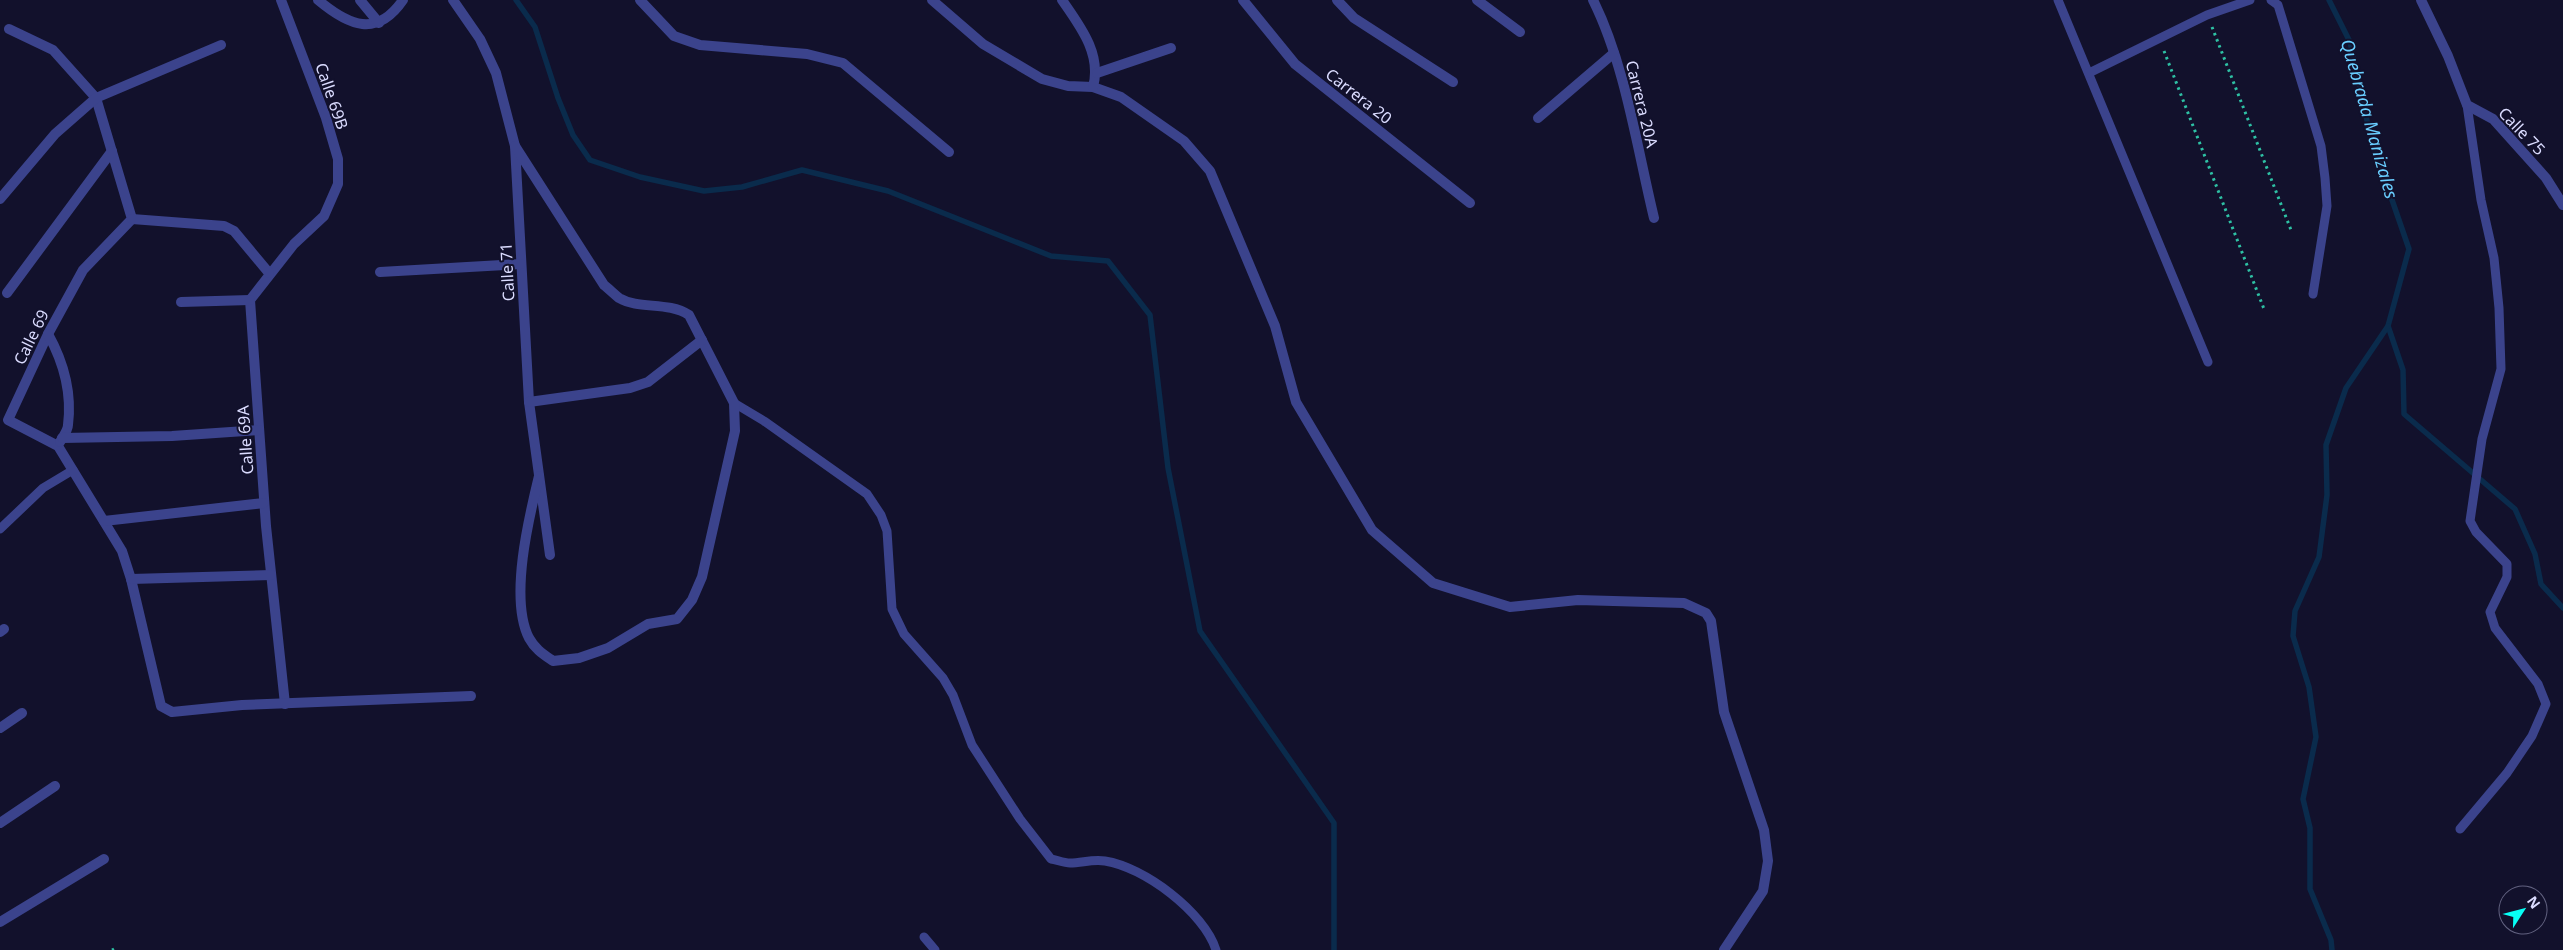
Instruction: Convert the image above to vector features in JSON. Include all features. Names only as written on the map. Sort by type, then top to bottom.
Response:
[{"type":"street","name":"Calle 69B","points":[[269,273],[294,244],[324,216],[331,204],[338,184],[338,160],[326,118],[281,0]]},
{"type":"street","points":[[318,0],[338,14],[365,25],[379,23],[392,15],[403,0]]},
{"type":"street","points":[[360,0],[379,23]]},
{"type":"street","name":"Calle 71","points":[[454,0],[480,39],[496,73],[515,146],[529,402],[550,555]]},
{"type":"street","points":[[640,0],[674,36],[700,45],[807,54],[843,63],[949,152]]},
{"type":"street","points":[[932,0],[983,44],[1042,79],[1068,86],[1093,87],[1121,97],[1184,141],[1210,171],[1275,326],[1296,402],[1372,530],[1433,583],[1510,607],[1578,600],[1684,604],[1706,613],[1711,620],[1724,712],[1764,830],[1768,861],[1763,891],[1724,950]]},
{"type":"street","points":[[1062,0],[1088,40],[1097,73],[1093,87]]},
{"type":"street","name":"Carrera 20","points":[[1243,0],[1295,64],[1470,203]]},
{"type":"street","points":[[1338,0],[1354,18],[1453,82]]},
{"type":"street","points":[[1477,0],[1520,32]]},
{"type":"street","name":"Carrera 20A","points":[[1593,0],[1603,21],[1614,53],[1654,218]]},
{"type":"street","points":[[2421,0],[2448,56],[2467,105]]},
{"type":"street","points":[[9,29],[53,50],[96,98],[132,219],[224,226],[234,231],[269,273],[250,300],[181,302]]},
{"type":"street","points":[[0,199],[55,134],[96,98],[221,45]]},
{"type":"street","points":[[1097,73],[1171,48]]},
{"type":"street","points":[[1538,118],[1614,53]]},
{"type":"street","name":"Calle 75","points":[[2467,105],[2493,119],[2546,178],[2563,205]]},
{"type":"street","points":[[515,146],[604,285],[620,298],[636,303],[677,307],[689,315],[734,404],[735,430],[727,469],[702,578],[692,600],[677,619],[648,624],[608,648],[579,658],[553,661],[536,649],[528,636],[522,601],[521,570],[525,536],[539,476]]},
{"type":"street","points":[[7,293],[112,151]]},
{"type":"street","name":"Calle 69","points":[[60,442],[4,421],[83,270],[132,219]]},
{"type":"street","points":[[380,272],[522,264]]},
{"type":"street","name":"Calle 69A","points":[[250,300],[264,503],[285,704]]},
{"type":"street","points":[[48,334],[58,352],[67,385],[68,426],[60,442]]},
{"type":"street","points":[[529,402],[630,388],[648,382],[702,340]]},
{"type":"street","points":[[60,442],[259,430]]},
{"type":"street","points":[[60,442],[73,470],[122,551],[131,579],[161,706],[172,712],[285,704],[471,696]]},
{"type":"street","points":[[104,521],[264,503]]},
{"type":"street","points":[[131,579],[271,575]]},
{"type":"street","points":[[0,728],[22,713]]},
{"type":"street","points":[[0,823],[55,786]]},
{"type":"street","points":[[0,922],[104,859]]},
{"type":"lane","points":[[2058,0],[2208,362]]},
{"type":"lane","points":[[2089,73],[2207,15],[2250,0]]},
{"type":"lane","points":[[2271,0],[2278,5],[2321,146],[2326,178],[2327,206],[2312,294]]},
{"type":"lane","points":[[2460,829],[2507,773],[2532,736],[2546,704],[2538,684],[2490,619],[2490,612],[2507,577],[2507,564],[2476,532],[2470,521],[2482,439],[2501,369],[2499,308],[2494,258],[2481,200],[2467,105]]},
{"type":"lane","points":[[734,404],[764,420],[867,494],[881,515],[887,532],[892,609],[904,634],[943,678],[953,694],[972,745],[1020,819],[1051,859],[1070,863],[1088,859],[1106,861],[1138,872],[1178,899],[1202,926],[1213,941],[1216,950]]},
{"type":"lane","points":[[0,529],[42,488],[73,470]]},
{"type":"lane","points":[[924,937],[935,950]]},
{"type":"path","points":[[2207,15],[2290,230]]},
{"type":"path","points":[[2159,39],[2264,309]]},
{"type":"waterway","points":[[516,0],[535,27],[558,98],[573,135],[590,160],[640,177],[704,191],[742,187],[802,170],[888,191],[1051,256],[1108,261],[1150,315],[1168,468],[1200,631],[1334,823],[1334,950]]},
{"type":"waterway","name":"Quebrada Manizales","points":[[2329,0],[2350,42],[2371,139],[2409,249],[2388,326],[2403,370],[2404,414],[2515,509],[2535,554],[2541,584],[2563,608]]},
{"type":"waterway","name":"Quebrada Manizales","points":[[2332,950],[2331,940],[2310,889],[2310,828],[2303,799],[2316,737],[2309,687],[2293,636],[2295,611],[2319,557],[2327,495],[2326,445],[2346,388],[2388,326]]}]
